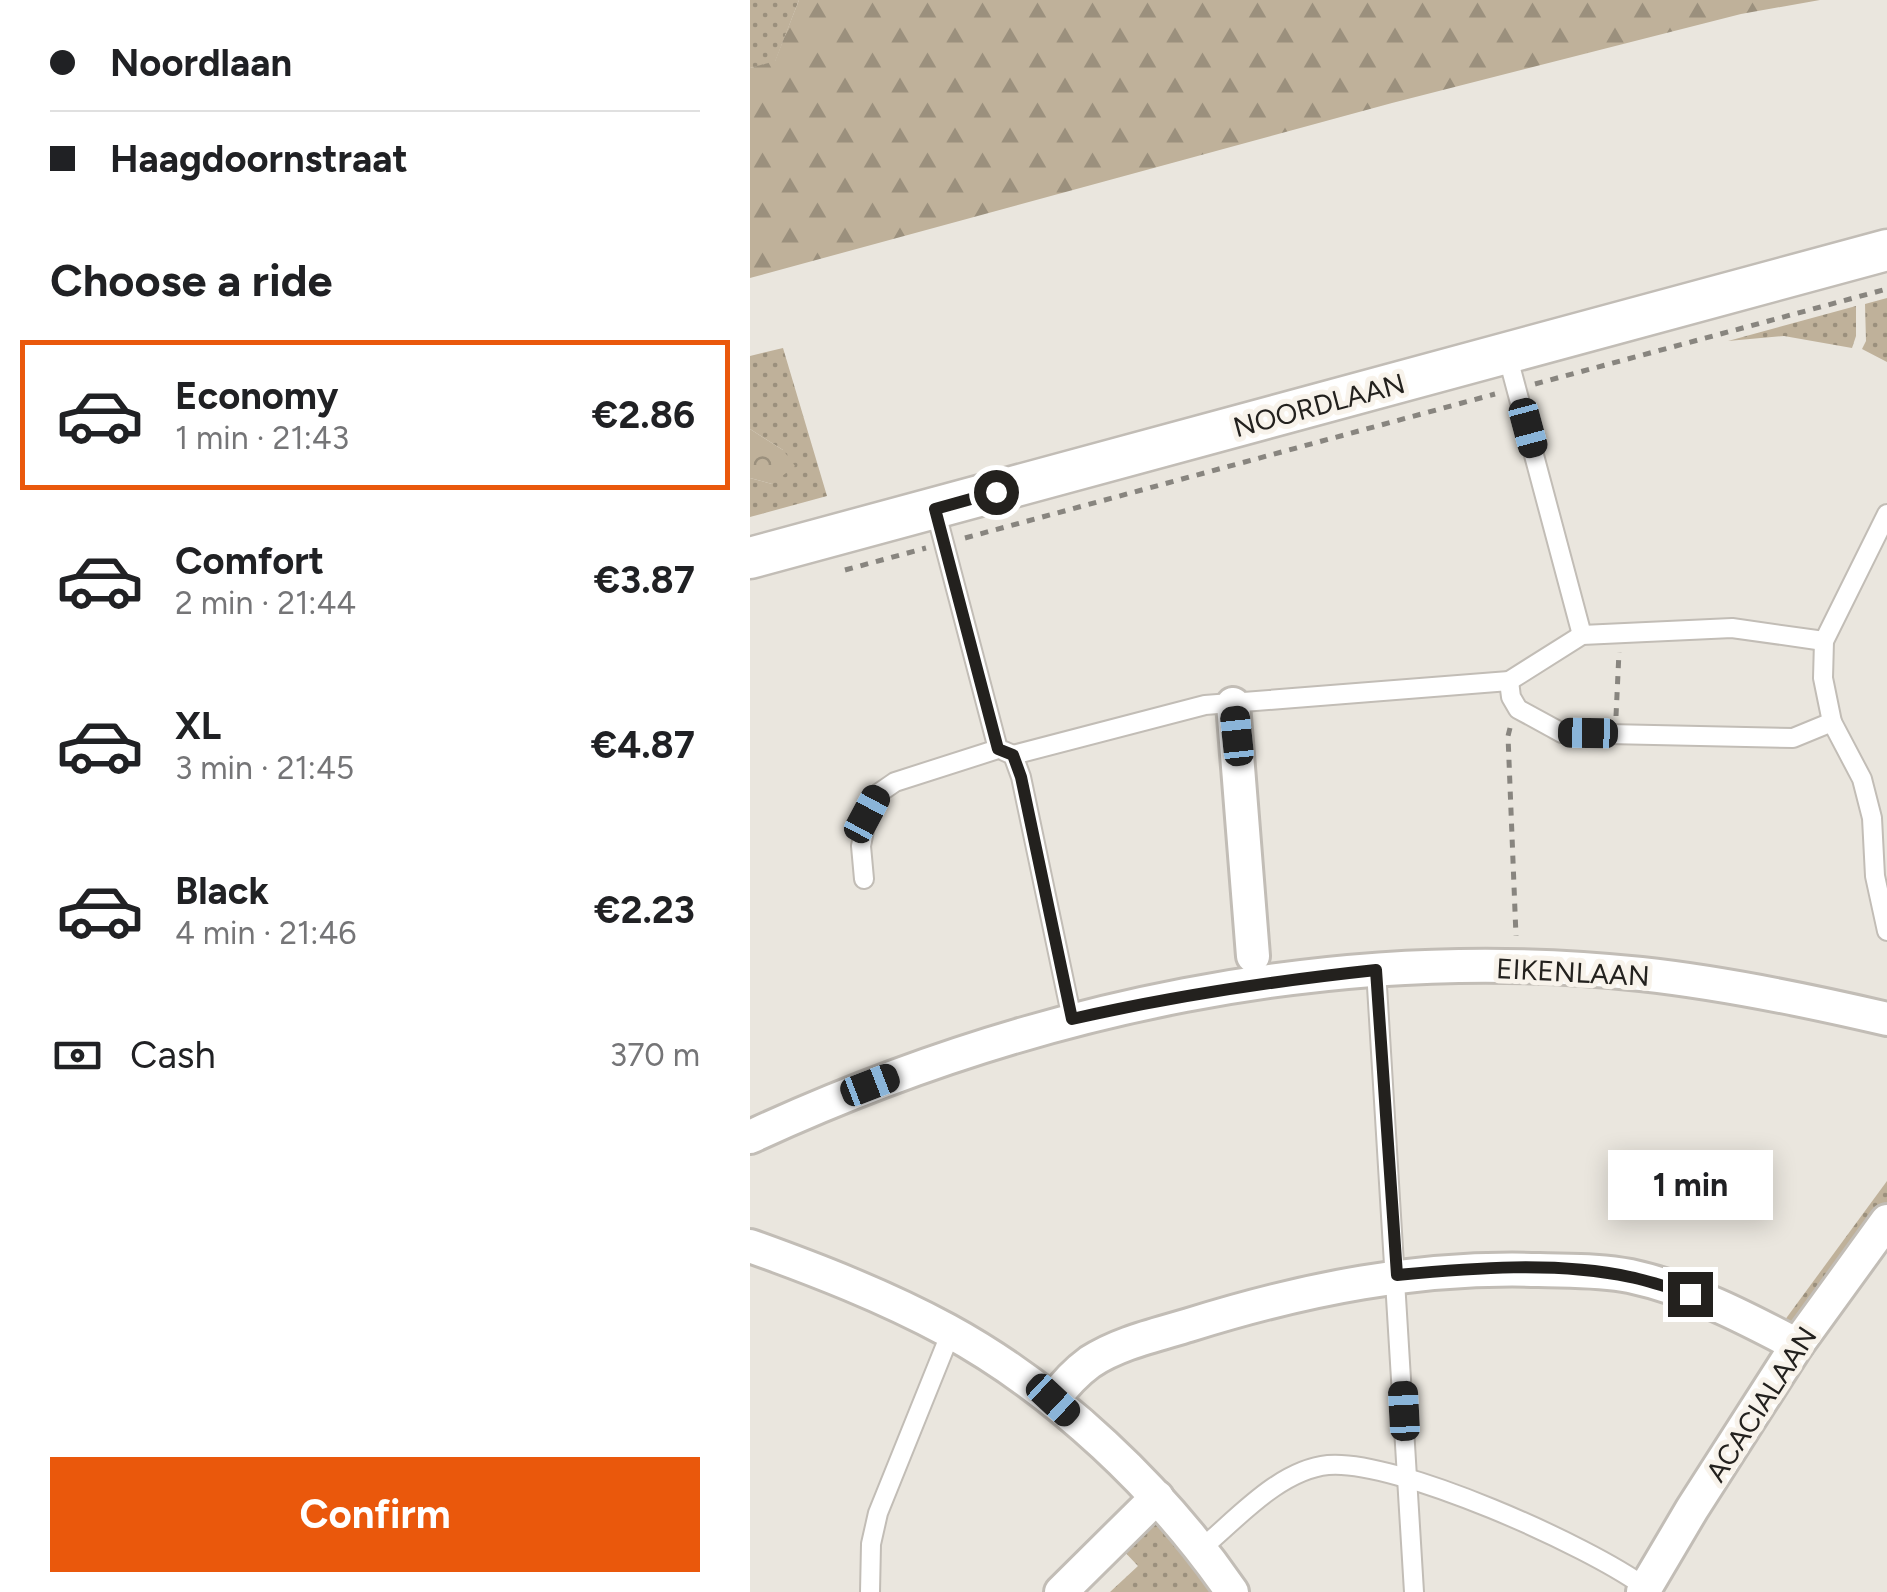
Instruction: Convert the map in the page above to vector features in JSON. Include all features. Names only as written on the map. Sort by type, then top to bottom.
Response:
[{"type":"street","name":"NOORDLAAN","points":[[750,558],[939,526],[1512,371],[1887,250]]},
{"type":"street","points":[[1234,704],[1254,970]]},
{"type":"street","name":"EIKENLAAN","points":[[750,1137],[840,1096],[960,1051],[1254,970],[1516,967],[1640,974],[1779,994],[1887,1020]]},
{"type":"street","name":"ACACIALAAN","points":[[1644,1590],[1798,1345],[1887,1221]]},
{"type":"street","points":[[750,1246],[823,1272],[951,1332],[1053,1400],[1157,1497],[1202,1548],[1232,1592]]},
{"type":"street","points":[[1053,1400],[1081,1369],[1122,1346],[1306,1292],[1397,1275],[1512,1269],[1629,1276],[1733,1311],[1798,1345]]},
{"type":"street","points":[[1062,1592],[1157,1497]]},
{"type":"lane","points":[[1512,371],[1582,635]]},
{"type":"lane","points":[[1887,514],[1824,641],[1823,678],[1832,722],[1862,779],[1872,818],[1875,876],[1887,931]]},
{"type":"lane","points":[[939,526],[1006,752],[1021,777],[1072,1019]]},
{"type":"lane","points":[[864,879],[861,846],[867,814],[879,793],[895,782],[1006,752],[1205,705],[1508,681],[1582,635],[1732,628],[1824,641]]},
{"type":"lane","points":[[1508,681],[1518,709],[1562,733],[1793,738],[1832,722]]},
{"type":"lane","points":[[1376,970],[1414,1592]]},
{"type":"lane","points":[[870,1592],[871,1544],[878,1513],[951,1332]]},
{"type":"lane","points":[[1202,1548],[1281,1483],[1328,1465],[1362,1468],[1408,1479],[1537,1528],[1644,1590]]},
{"type":"path","points":[[838,572],[939,526],[1512,371],[1887,289]]},
{"type":"path","points":[[1615,734],[1620,634]]},
{"type":"path","points":[[1514,715],[1508,736],[1516,945]]},
{"type":"green space","points":[[750,0],[799,0],[775,62],[750,68]]},
{"type":"green space","points":[[799,0],[1820,0],[1741,14],[1392,103],[750,278],[750,68],[775,61]]},
{"type":"green space","points":[[1887,298],[1887,362],[1862,349],[1866,341],[1865,304]]},
{"type":"green space","points":[[1856,306],[1852,348],[1784,336],[1728,341]]},
{"type":"green space","points":[[783,348],[827,496],[750,517],[750,478],[772,484],[783,450],[750,429],[750,356]]},
{"type":"green space","points":[[750,429],[783,450],[795,466],[772,484],[750,478]]},
{"type":"green space","points":[[1887,1181],[1887,1205],[1794,1328],[1779,1328]]},
{"type":"green space","points":[[1155,1520],[1215,1592],[1110,1592],[1138,1566],[1121,1548]]},
{"type":"route","points":[[996,492],[935,509],[998,749],[1013,755],[1021,777],[1072,1019],[1161,998],[1376,970],[1397,1275],[1448,1270],[1577,1271],[1629,1276],[1690,1294]]}]
